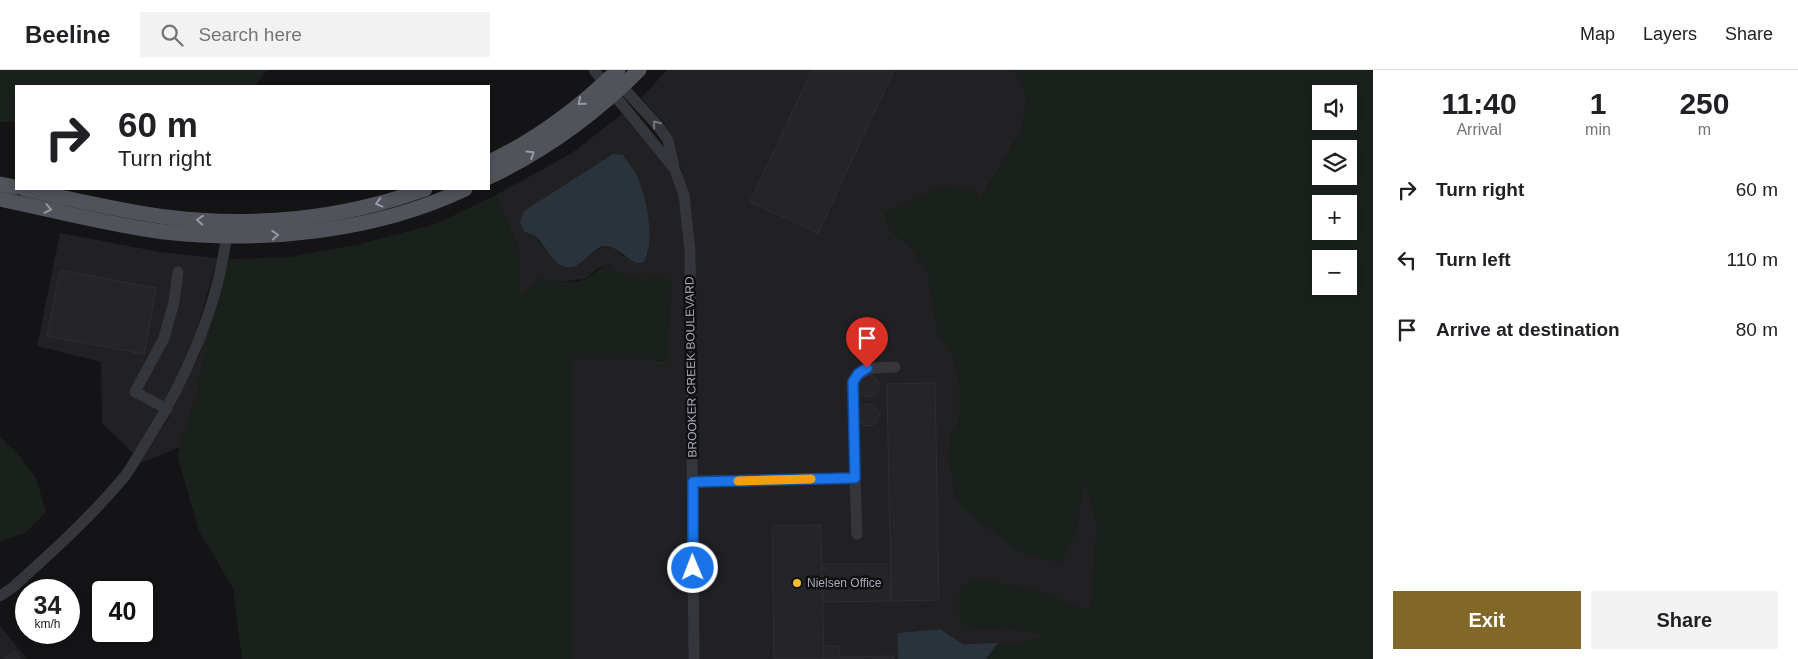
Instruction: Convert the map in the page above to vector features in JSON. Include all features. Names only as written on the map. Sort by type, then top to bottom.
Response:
[{"type":"main road","points":[[490,161],[540,132],[613,80],[639,70]]},
{"type":"main road","points":[[490,176],[550,142],[613,80]]},
{"type":"main road","points":[[0,184],[15,187]]},
{"type":"main road","points":[[29,190],[227,230],[317,216],[370,205],[422,190]]},
{"type":"main road","points":[[0,199],[135,228],[227,230],[278,235],[361,223],[422,205],[462,190]]},
{"type":"street","name":"BROOKER CREEK BOULEVARD","points":[[594,70],[613,80],[674,168],[684,195],[690,250],[694,659]]},
{"type":"street","points":[[0,596],[12,588],[93,513],[126,474],[167,409],[196,351],[224,257],[227,230]]},
{"type":"street","points":[[167,409],[135,392],[164,338],[174,302],[178,272]]},
{"type":"street","points":[[857,534],[853,382],[858,374],[867,368],[894,367]]},
{"type":"street","points":[[693,482],[855,478]]},
{"type":"shaded area","points":[[0,70],[267,70],[256,85],[15,85],[15,122],[0,122]]},
{"type":"shaded area","points":[[667,70],[1015,70],[1027,95],[1022,129],[981,199],[942,186],[886,213],[889,229],[913,249],[928,274],[939,339],[950,346],[959,382],[959,423],[951,432],[949,455],[956,500],[1076,533],[1084,478],[1097,523],[1091,612],[1029,588],[971,629],[1008,628],[1050,636],[1023,643],[963,644],[940,629],[897,633],[898,659],[699,659],[695,251],[681,167],[678,165],[672,136],[662,121],[641,98]]},
{"type":"shaded area","points":[[1015,70],[1373,70],[1373,659],[986,659],[998,643],[1023,643],[1049,636],[1008,628],[971,629],[959,619],[959,588],[974,579],[1029,588],[1091,611],[1097,523],[1084,479],[1076,533],[1061,563],[1019,552],[974,517],[956,500],[949,455],[951,432],[959,423],[959,382],[950,347],[939,339],[928,274],[913,249],[889,229],[886,213],[942,186],[975,191],[982,198],[1022,129],[1027,95]]},
{"type":"shaded area","points":[[622,114],[669,171],[679,196],[685,251],[689,659],[572,659],[570,359],[667,361],[655,276],[642,281],[621,275],[610,264],[597,269],[585,279],[559,282],[540,279],[520,296],[520,253],[496,195],[572,153]],"holes":[[[648,214],[648,254],[623,256],[615,249],[606,246],[596,250],[582,263],[574,266],[551,256],[534,235],[524,232],[520,222]]]},
{"type":"shaded area","points":[[613,154],[623,155],[633,169],[644,198],[650,233],[647,254],[643,263],[636,263],[617,250],[606,246],[595,250],[577,266],[565,267],[560,265],[535,236],[524,232],[520,222],[524,211]]},
{"type":"shaded area","points":[[496,195],[520,253],[520,296],[540,279],[564,282],[582,280],[610,264],[621,275],[642,281],[655,276],[672,280],[667,361],[571,359],[572,659],[242,659],[233,588],[199,531],[177,455],[196,398],[217,297],[229,259],[291,257],[360,244],[436,224]]},
{"type":"shaded area","points":[[60,233],[160,252],[218,258],[191,349],[159,413],[133,453],[102,423],[101,362],[37,346]]},
{"type":"shaded area","points":[[217,297],[196,398],[180,447],[142,463],[141,461],[168,419],[200,354]]},
{"type":"shaded area","points":[[0,437],[18,454],[36,478],[46,512],[25,533],[0,542]]},
{"type":"shaded area","points":[[0,626],[27,659],[0,659]]},
{"type":"shaded area","points":[[940,629],[963,644],[998,643],[986,659],[898,659],[897,633]]},
{"type":"building","points":[[812,70],[894,70],[818,233],[750,202]]},
{"type":"building","points":[[60,270],[156,288],[144,354],[47,336]]},
{"type":"building","points":[[868,375],[876,378],[879,386],[876,394],[868,397],[860,394],[857,386],[860,378]]},
{"type":"building","points":[[935,383],[939,600],[891,601],[887,384]]},
{"type":"building","points":[[868,404],[876,407],[879,415],[876,423],[868,426],[860,423],[857,415],[860,407]]},
{"type":"building","name":"Nielsen Office","points":[[821,525],[824,659],[774,659],[772,526]]},
{"type":"building","points":[[822,564],[891,564],[891,601],[823,602]]},
{"type":"building","points":[[823,646],[839,646],[839,657],[893,656],[894,659],[824,659]]},
{"type":"building","points":[[15,651],[20,659],[3,659]]},
{"type":"slow traffic","points":[[738,481],[811,479]]},
{"type":"place","name":"Nielsen Office","points":[[797,583]]},
{"type":"route","points":[[693,568],[693,482],[855,478],[853,382],[858,374],[867,368]]}]
